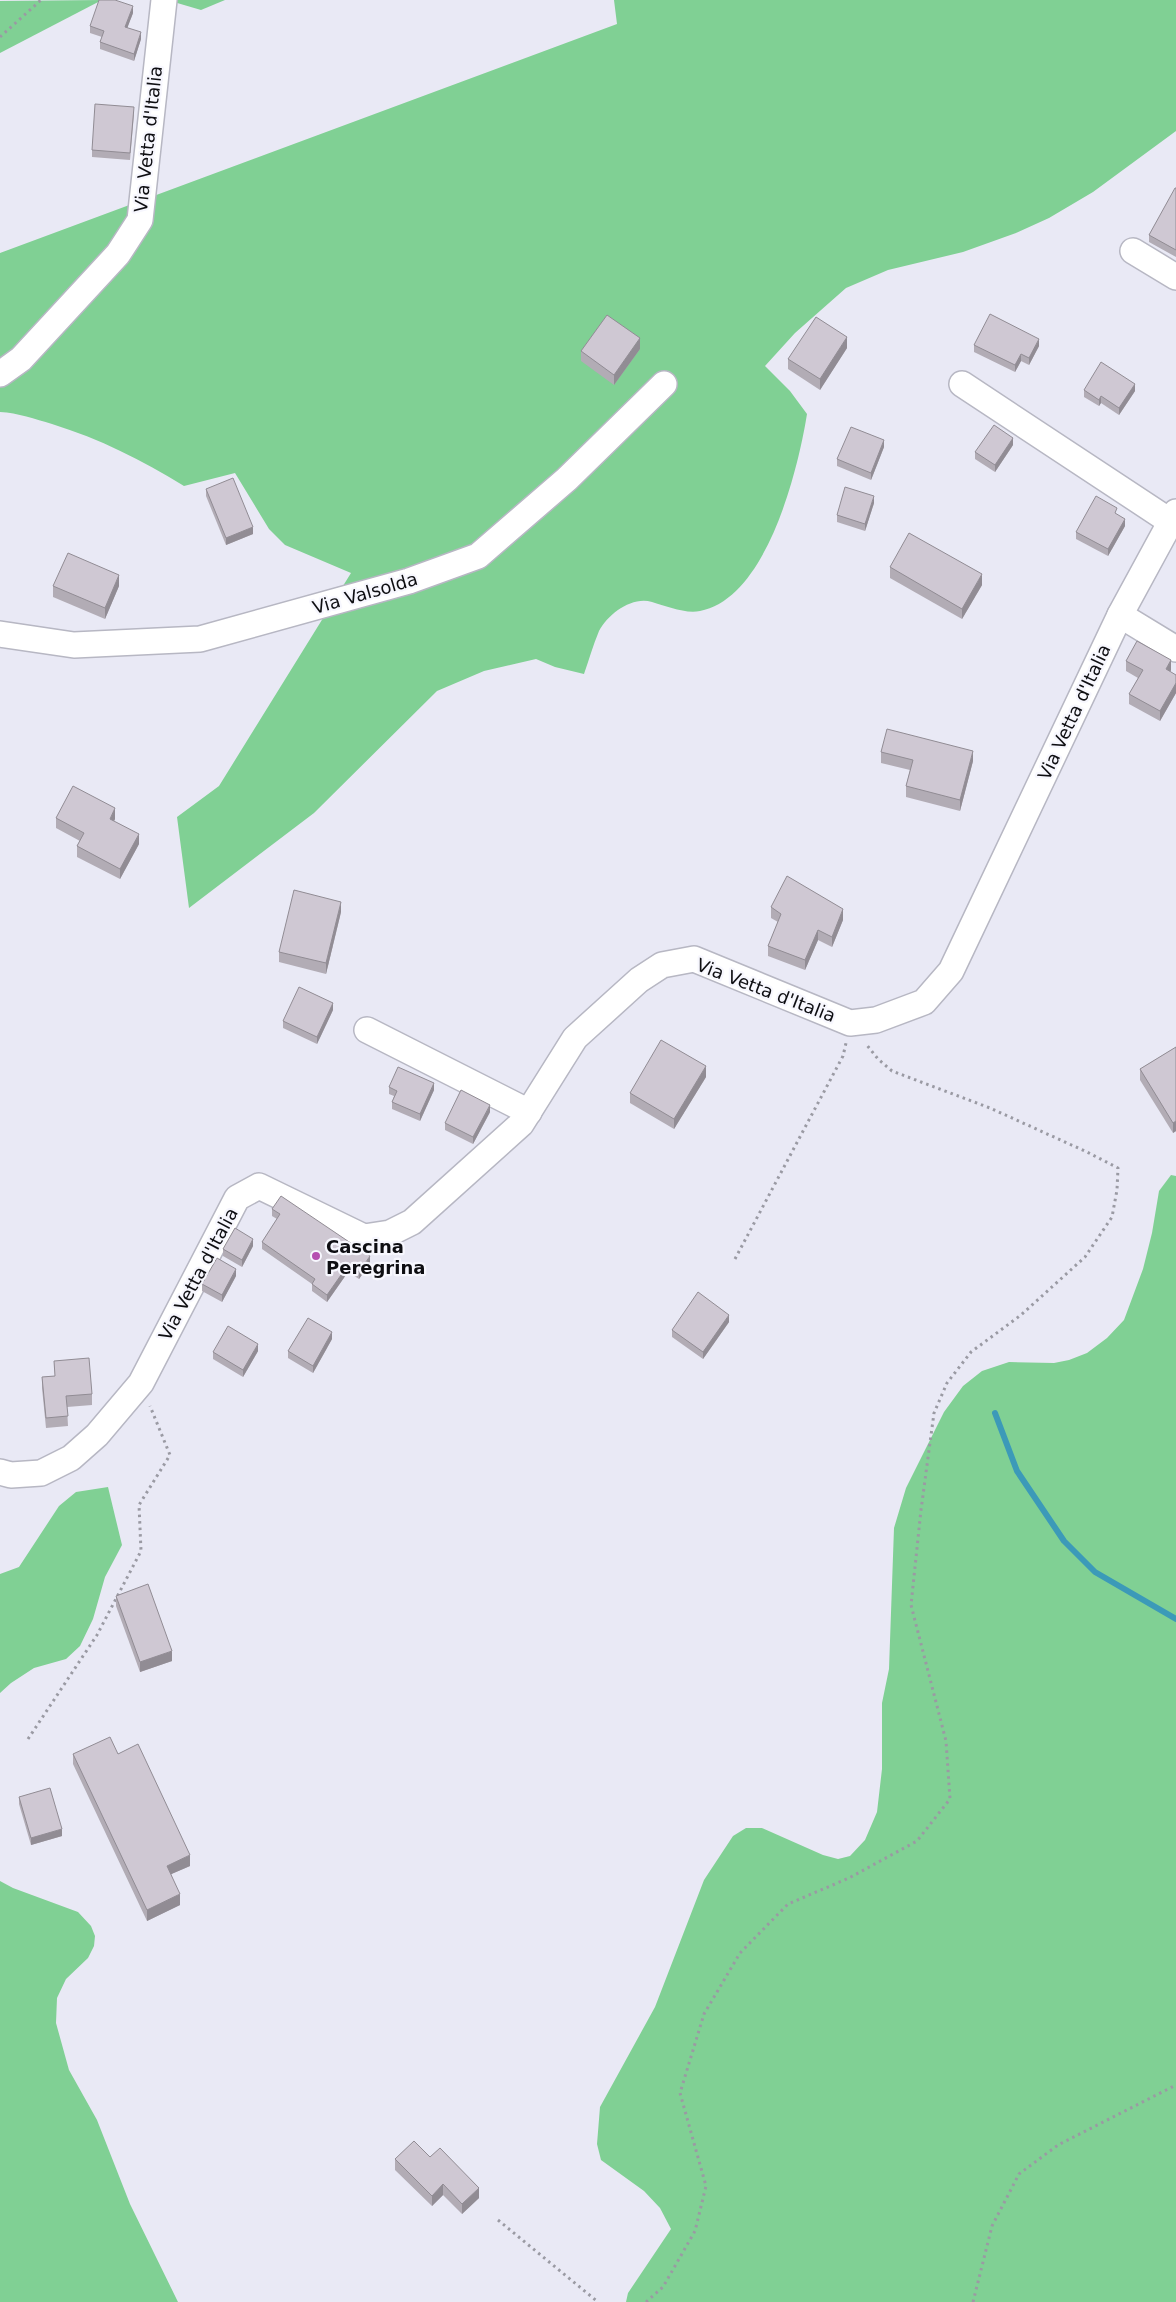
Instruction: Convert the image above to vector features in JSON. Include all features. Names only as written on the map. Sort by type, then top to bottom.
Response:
[{"type":"street","name":"Via Vetta d'Italia","points":[[0,374],[21,359],[118,254],[140,220],[164,0]]},
{"type":"street","points":[[1132,251],[1176,277]]},
{"type":"street","name":"Via Valsolda","points":[[0,634],[74,645],[200,639],[409,581],[478,556],[567,479],[664,384]]},
{"type":"street","points":[[962,384],[1174,517]]},
{"type":"street","name":"Via Vetta d'Italia","points":[[0,1472],[11,1474],[41,1473],[71,1458],[97,1436],[141,1383],[237,1198],[259,1186],[364,1236],[390,1233],[412,1222],[521,1124],[575,1038],[639,980],[662,965],[694,959],[850,1023],[876,1020],[924,1002],[951,971],[1120,615],[1174,517]]},
{"type":"street","points":[[1120,615],[1176,649]]},
{"type":"street","points":[[367,1030],[528,1112]]},
{"type":"path","points":[[0,37],[41,0]]},
{"type":"path","points":[[735,1259],[843,1056],[850,1023]]},
{"type":"path","name":"Via Vetta d'Italia","points":[[646,2302],[662,2287],[695,2231],[706,2186],[680,2093],[704,2014],[740,1953],[788,1904],[849,1878],[917,1841],[950,1799],[946,1741],[911,1605],[934,1413],[947,1383],[971,1352],[1022,1315],[1085,1257],[1112,1217],[1118,1190],[1118,1168],[990,1108],[892,1071],[878,1059],[850,1023]]},
{"type":"path","points":[[28,1739],[97,1635],[140,1551],[139,1505],[170,1455],[141,1383]]},
{"type":"path","points":[[973,2302],[992,2226],[1019,2174],[1058,2145],[1176,2085]]},
{"type":"path","points":[[498,2220],[598,2302]]},
{"type":"green space","points":[[102,0],[0,53],[0,1]]},
{"type":"green space","points":[[167,0],[225,0],[201,10]]},
{"type":"green space","points":[[614,0],[1176,0],[1176,131],[1093,192],[1049,218],[1016,233],[963,252],[888,270],[846,288],[795,333],[765,366],[790,391],[807,414],[796,467],[787,498],[761,558],[744,583],[723,601],[694,612],[682,611],[644,601],[621,608],[608,618],[599,631],[584,674],[555,667],[536,659],[484,671],[437,691],[314,813],[189,908],[177,817],[219,786],[351,573],[285,545],[269,529],[235,473],[184,486],[152,467],[87,436],[33,418],[0,412],[0,253],[617,24]]},
{"type":"green space","points":[[1171,1175],[1176,1176],[1176,2302],[626,2302],[628,2293],[671,2229],[660,2208],[644,2191],[601,2160],[597,2144],[600,2107],[655,2007],[704,1880],[733,1836],[746,1828],[762,1828],[823,1855],[838,1859],[850,1856],[865,1840],[877,1812],[882,1769],[882,1703],[889,1669],[894,1528],[906,1488],[944,1412],[963,1386],[982,1371],[1009,1362],[1054,1363],[1069,1360],[1087,1353],[1107,1338],[1124,1320],[1143,1269],[1152,1233],[1159,1191]]},
{"type":"green space","points":[[108,1487],[122,1545],[105,1577],[93,1619],[80,1646],[66,1659],[34,1668],[11,1683],[0,1693],[0,1574],[19,1567],[59,1506],[76,1492]]},
{"type":"green space","points":[[0,1881],[13,1888],[78,1912],[91,1926],[95,1936],[94,1946],[88,1958],[66,1979],[57,1998],[56,2023],[69,2070],[97,2120],[130,2204],[178,2302],[0,2302]]},
{"type":"building","points":[[99,0],[115,0],[133,6],[125,27],[141,32],[134,54],[100,42],[104,31],[90,26]]},
{"type":"building","points":[[95,104],[134,107],[130,153],[92,150]]},
{"type":"building","points":[[1176,188],[1176,250],[1149,235]]},
{"type":"building","points":[[990,314],[1039,339],[1029,358],[1021,354],[1015,365],[974,345]]},
{"type":"building","points":[[607,315],[640,338],[614,375],[581,351]]},
{"type":"building","points":[[816,317],[847,337],[820,379],[788,359]]},
{"type":"building","points":[[1101,362],[1135,384],[1119,408],[1101,396],[1099,400],[1084,390]]},
{"type":"building","points":[[994,425],[1013,438],[995,465],[975,452]]},
{"type":"building","points":[[851,427],[884,440],[871,473],[837,459]]},
{"type":"building","points":[[233,478],[253,527],[226,538],[206,489]]},
{"type":"building","points":[[845,487],[874,496],[865,524],[837,515]]},
{"type":"building","points":[[1096,496],[1117,508],[1115,513],[1125,519],[1108,549],[1076,532]]},
{"type":"building","points":[[909,533],[982,574],[962,609],[890,567]]},
{"type":"building","points":[[68,553],[119,575],[105,608],[53,586]]},
{"type":"building","points":[[1137,641],[1171,660],[1166,669],[1176,675],[1176,683],[1160,711],[1129,694],[1143,670],[1126,661]]},
{"type":"building","points":[[887,729],[973,751],[960,800],[906,786],[913,760],[881,752]]},
{"type":"building","points":[[73,786],[115,808],[110,819],[139,834],[120,869],[77,846],[84,833],[56,818]]},
{"type":"building","points":[[787,876],[843,909],[832,937],[818,930],[805,960],[768,946],[781,914],[771,907]]},
{"type":"building","points":[[294,890],[341,902],[326,963],[279,952]]},
{"type":"building","points":[[299,987],[333,1003],[317,1037],[283,1021]]},
{"type":"building","points":[[661,1040],[706,1066],[674,1119],[630,1093]]},
{"type":"building","points":[[1176,1047],[1176,1121],[1173,1123],[1140,1069]]},
{"type":"building","points":[[398,1067],[434,1083],[420,1114],[392,1102],[397,1091],[389,1087]]},
{"type":"building","points":[[461,1090],[490,1105],[473,1137],[445,1123]]},
{"type":"building","name":"Cascina Peregrina","points":[[281,1196],[370,1256],[359,1272],[348,1265],[327,1295],[312,1284],[315,1279],[262,1242],[280,1214],[272,1209]]},
{"type":"building","points":[[235,1228],[253,1239],[242,1260],[223,1249]]},
{"type":"building","points":[[217,1258],[236,1269],[222,1295],[202,1284]]},
{"type":"building","points":[[698,1292],[729,1315],[703,1352],[672,1330]]},
{"type":"building","points":[[308,1318],[332,1332],[313,1366],[288,1351]]},
{"type":"building","points":[[228,1326],[258,1344],[243,1370],[213,1352]]},
{"type":"building","points":[[89,1358],[92,1394],[66,1396],[68,1416],[46,1418],[42,1377],[55,1376],[54,1361]]},
{"type":"building","points":[[148,1584],[172,1651],[140,1662],[116,1596]]},
{"type":"building","points":[[110,1737],[118,1754],[138,1744],[190,1855],[167,1866],[180,1894],[147,1910],[73,1754]]},
{"type":"building","points":[[50,1788],[62,1829],[31,1838],[19,1797]]},
{"type":"building","points":[[414,2141],[430,2157],[440,2148],[479,2188],[462,2204],[443,2184],[432,2196],[395,2159]]},
{"type":"waterway","points":[[995,1413],[1017,1471],[1064,1541],[1095,1572],[1176,1619]]},
{"type":"place","name":"Cascina Peregrina","points":[[316,1256]]}]
